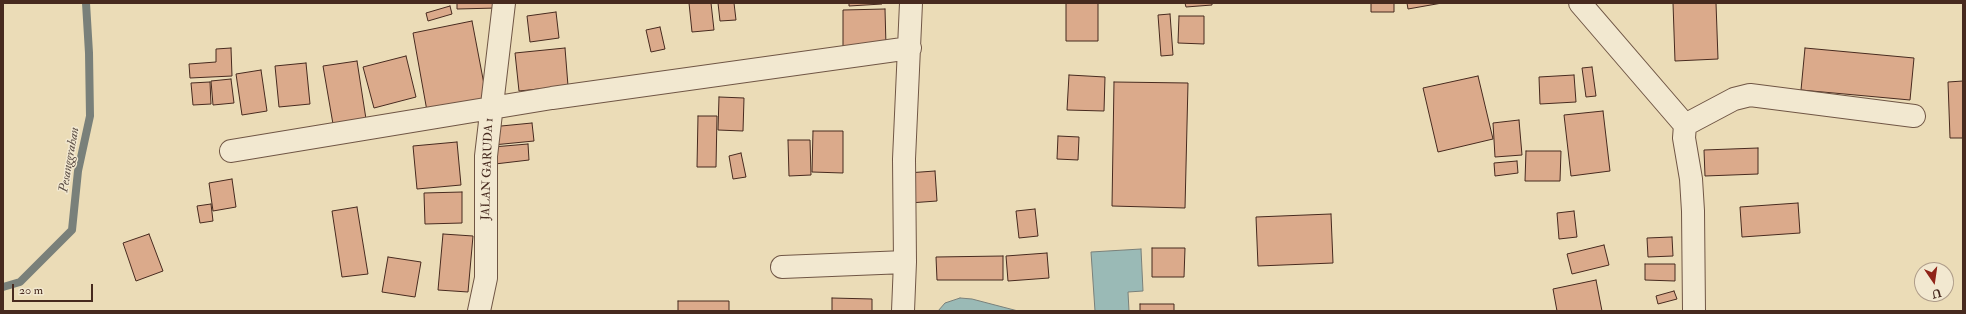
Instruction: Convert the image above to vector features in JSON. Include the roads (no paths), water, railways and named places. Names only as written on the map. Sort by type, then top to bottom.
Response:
[{"type":"street","name":"JALAN GARUDA 1","points":[[479,311],[486,278],[486,156],[490,109],[504,3]]},
{"type":"street","points":[[903,311],[905,262],[904,159],[911,3]]},
{"type":"street","points":[[1580,3],[1685,125],[1684,138],[1691,179],[1693,211],[1694,311]]},
{"type":"street","points":[[231,151],[552,98],[910,48]]},
{"type":"street","points":[[1685,125],[1734,99],[1750,96],[1914,116]]},
{"type":"street","points":[[782,267],[905,262]]},
{"type":"water","points":[[1141,249],[1143,291],[1128,292],[1129,311],[1095,311],[1091,252]]},
{"type":"water","points":[[960,298],[972,299],[1018,311],[938,311],[945,303]]},
{"type":"waterway","name":"Pesanggrahan","points":[[3,287],[20,282],[72,230],[78,171],[90,116],[89,53],[86,3]]}]
